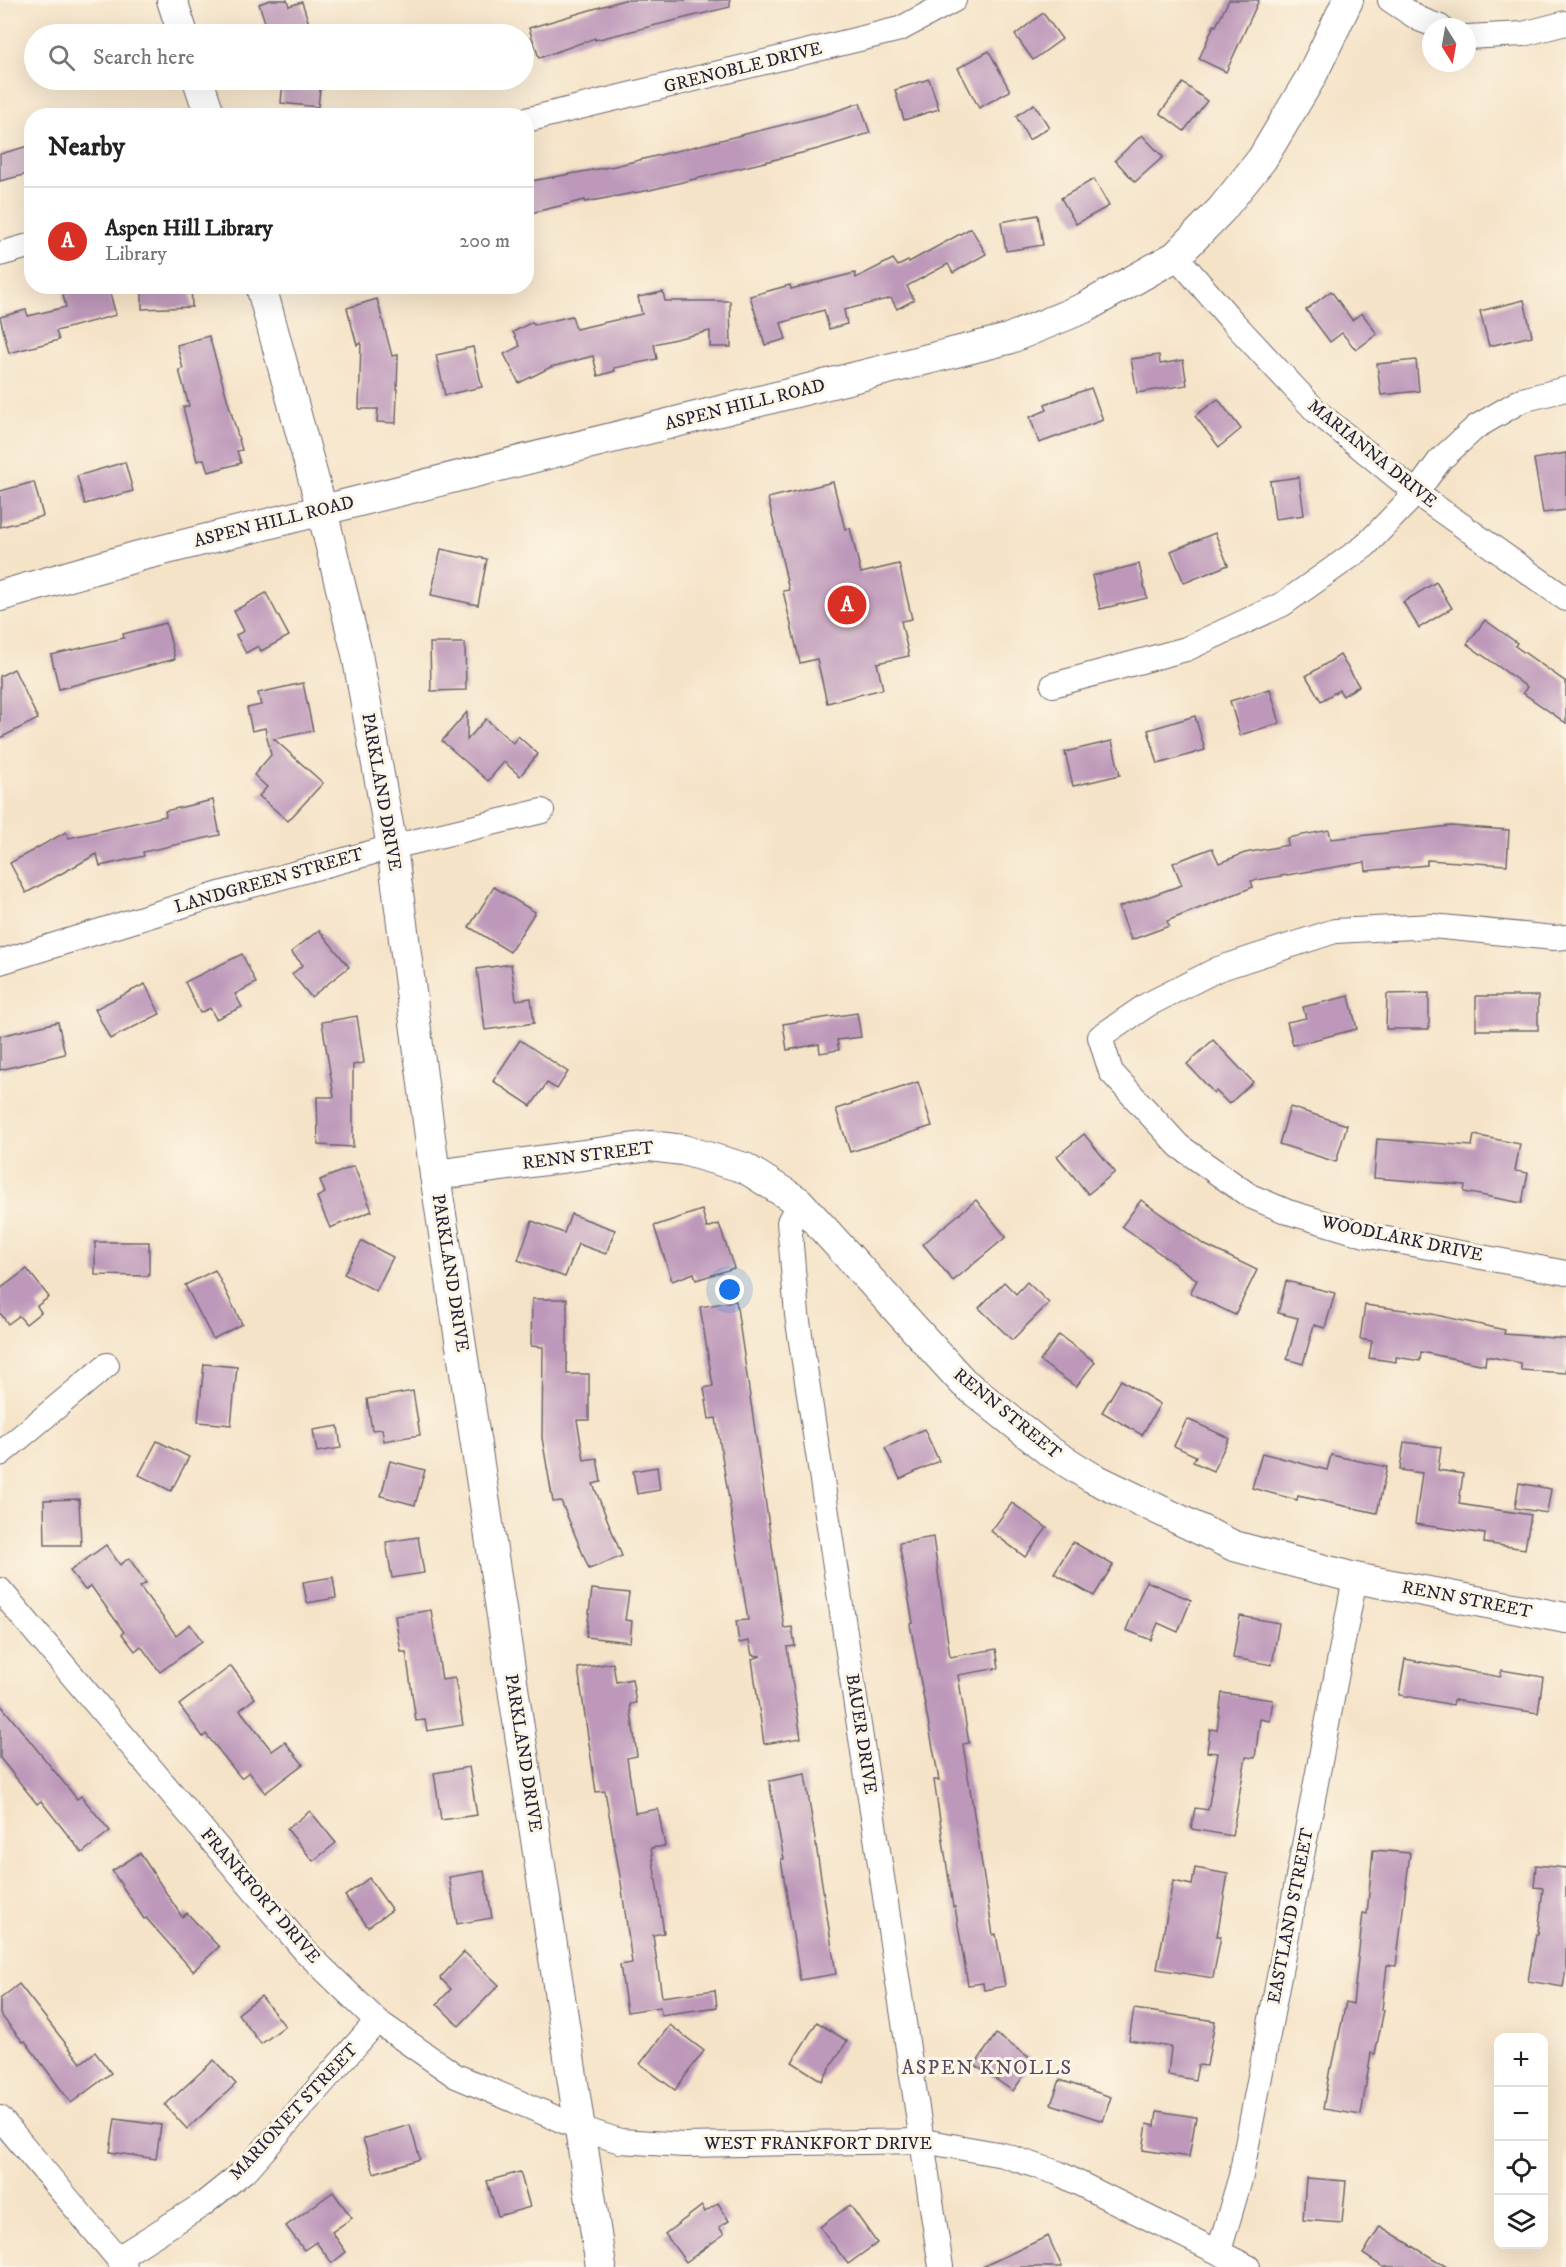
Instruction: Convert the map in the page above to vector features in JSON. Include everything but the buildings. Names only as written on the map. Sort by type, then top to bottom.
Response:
[{"type":"street","points":[[172,0],[180,24]]},
{"type":"street","name":"GRENOBLE DRIVE","points":[[534,118],[900,30],[954,0]]},
{"type":"street","name":"ASPEN HILL ROAD","points":[[0,596],[139,556],[1008,339],[1084,308],[1176,256],[1221,210],[1262,159],[1311,77],[1348,0]]},
{"type":"street","points":[[1389,0],[1422,20]]},
{"type":"street","points":[[1476,37],[1523,34],[1566,23]]},
{"type":"street","points":[[201,90],[207,108]]},
{"type":"street","points":[[0,254],[24,247]]},
{"type":"street","name":"MARIANNA DRIVE","points":[[1176,256],[1232,321],[1316,411],[1416,493],[1566,599]]},
{"type":"street","name":"PARKLAND DRIVE","points":[[263,294],[322,510],[357,654],[392,847],[435,1175],[601,2267]]},
{"type":"street","points":[[1053,686],[1186,649],[1283,604],[1365,546],[1416,493],[1440,460],[1476,427],[1522,400],[1566,389]]},
{"type":"street","name":"LANDGREEN STREET","points":[[0,962],[223,893],[392,847],[542,811]]},
{"type":"street","name":"WOODLARK DRIVE","points":[[1566,937],[1554,938],[1432,926],[1335,931],[1218,969],[1147,1005],[1100,1037],[1111,1072],[1179,1146],[1250,1196],[1288,1212],[1365,1235],[1566,1273]]},
{"type":"street","name":"RENN STREET","points":[[435,1175],[650,1146],[683,1150],[745,1168],[799,1202],[963,1382],[1049,1451],[1091,1478],[1234,1546],[1355,1578],[1566,1618]]},
{"type":"street","name":"BAUER DRIVE","points":[[799,1202],[789,1222],[797,1315],[941,2267]]},
{"type":"street","points":[[0,1454],[106,1365]]},
{"type":"street","name":"EASTLAND STREET","points":[[1219,2251],[1241,2176],[1355,1578]]},
{"type":"street","name":"FRANKFORT DRIVE","points":[[0,1590],[304,1951],[377,2021],[456,2076],[580,2127]]},
{"type":"street","name":"MARIONET STREET","points":[[122,2262],[202,2205],[248,2168],[377,2021]]},
{"type":"street","points":[[0,2118],[122,2262]]},
{"type":"street","name":"WEST FRANKFORT DRIVE","points":[[580,2127],[620,2141],[684,2145],[923,2141],[1003,2155],[1058,2173],[1248,2267]]},
{"type":"place","name":"Aspen Hill Library","points":[[847,605]]},
{"type":"district","name":"ASPEN KNOLLS","points":[[987,2068]]}]
